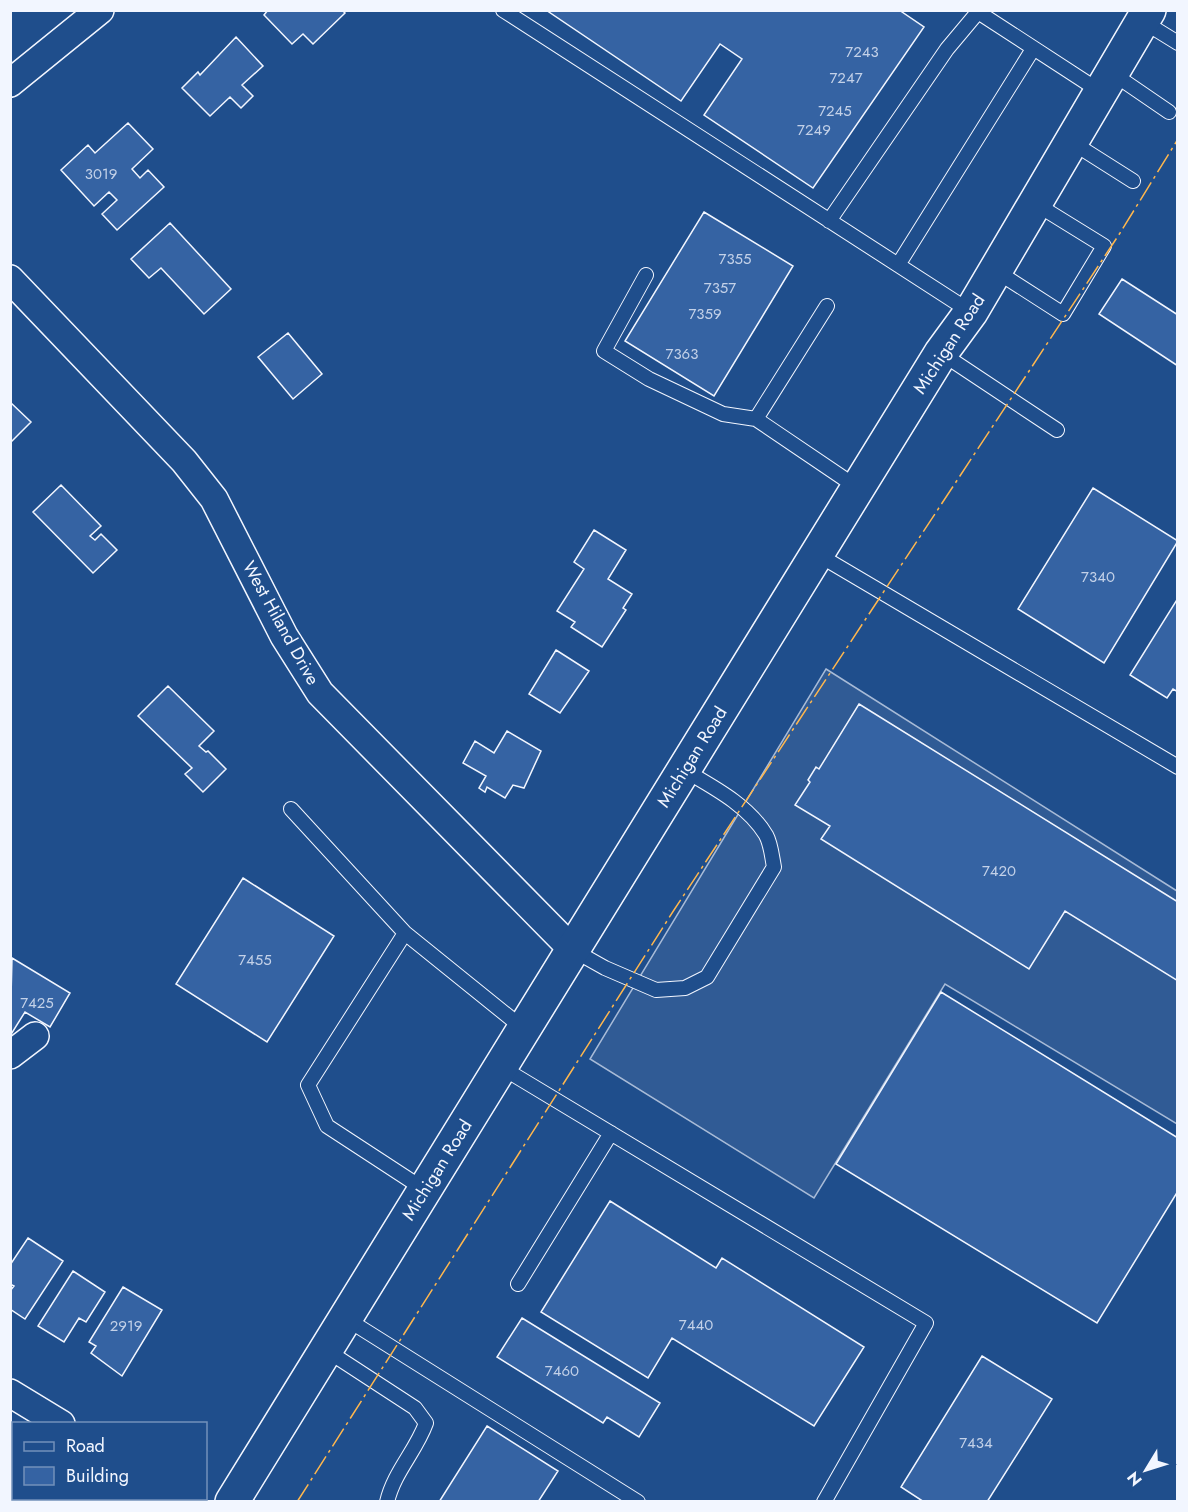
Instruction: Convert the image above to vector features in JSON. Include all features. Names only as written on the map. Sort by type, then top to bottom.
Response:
[{"type":"main road","name":"Michigan Road","points":[[232,1502],[941,353],[971,312],[1147,16]]},
{"type":"street","points":[[10,83],[100,10]]},
{"type":"street","name":"West Hiland Drive","points":[[10,279],[184,461],[214,499],[284,636],[320,693],[573,950]]},
{"type":"street","points":[[10,1054],[35,1036]]},
{"type":"street","points":[[10,1393],[58,1422]]},
{"type":"lane","points":[[503,10],[971,312]]},
{"type":"lane","points":[[830,221],[947,49],[978,11],[1033,49],[1169,112]]},
{"type":"lane","points":[[1147,16],[1178,43]]},
{"type":"lane","points":[[898,265],[1033,49]]},
{"type":"lane","points":[[1073,143],[1133,181]]},
{"type":"lane","points":[[996,271],[1063,314],[1104,246],[1036,204]]},
{"type":"lane","points":[[646,275],[604,351],[649,379],[723,414],[756,419],[858,488]]},
{"type":"lane","points":[[756,419],[827,306]]},
{"type":"lane","points":[[941,353],[1057,430]]},
{"type":"lane","points":[[818,554],[1178,767]]},
{"type":"lane","points":[[573,950],[605,968],[656,990],[686,988],[707,977],[774,867],[767,836],[749,813],[716,788],[684,770]]},
{"type":"lane","points":[[291,809],[405,933],[524,1029]]},
{"type":"lane","points":[[405,933],[308,1085],[327,1126],[425,1190]]},
{"type":"lane","points":[[501,1067],[926,1323],[824,1502]]},
{"type":"lane","points":[[518,1284],[611,1134]]},
{"type":"lane","points":[[345,1318],[638,1502]]},
{"type":"lane","points":[[326,1350],[416,1408],[426,1423],[421,1438],[391,1484],[387,1502]]},
{"type":"shaded area","points":[[826,669],[1177,891],[1177,1124],[945,984],[814,1198],[590,1059]]},
{"type":"building","points":[[268,10],[342,10],[345,13],[313,44],[303,34],[292,44],[264,15]]},
{"type":"building","points":[[546,10],[899,10],[924,27],[813,188],[704,115],[742,59],[720,44],[681,101]]},
{"type":"building","points":[[236,37],[263,66],[242,85],[253,96],[241,108],[230,97],[210,116],[182,88],[198,72],[200,75]]},
{"type":"building","points":[[128,123],[153,149],[132,169],[140,178],[148,170],[164,187],[117,230],[102,214],[117,200],[109,192],[94,206],[61,170],[88,145],[95,153]]},
{"type":"building","points":[[704,212],[793,266],[714,396],[625,341]]},
{"type":"building","points":[[170,223],[231,289],[204,314],[161,268],[149,278],[131,259]]},
{"type":"building","points":[[1122,279],[1178,315],[1178,366],[1099,314]]},
{"type":"building","points":[[288,333],[322,374],[293,399],[258,357]]},
{"type":"building","points":[[10,402],[31,422],[10,443]]},
{"type":"building","points":[[61,485],[101,526],[90,536],[95,540],[101,534],[117,550],[93,573],[33,512]]},
{"type":"building","points":[[1093,488],[1178,541],[1104,663],[1018,609]]},
{"type":"building","points":[[594,530],[626,550],[608,579],[632,594],[623,608],[626,610],[602,647],[571,627],[575,622],[557,611],[584,569],[574,562]]},
{"type":"building","points":[[1178,598],[1178,692],[1173,689],[1167,698],[1130,675]]},
{"type":"building","points":[[556,650],[589,671],[560,713],[529,694]]},
{"type":"building","points":[[168,686],[214,731],[199,746],[206,752],[208,751],[226,769],[203,792],[185,774],[192,768],[138,716]]},
{"type":"building","points":[[859,704],[1178,902],[1178,981],[1065,911],[1029,969],[821,839],[830,826],[795,805],[810,782],[808,780],[816,767],[819,769]]},
{"type":"building","points":[[507,731],[541,751],[524,788],[513,785],[505,798],[487,787],[485,792],[479,788],[486,776],[463,763],[475,741],[494,753]]},
{"type":"building","points":[[243,878],[334,936],[267,1042],[176,984]]},
{"type":"building","points":[[12,958],[70,993],[50,1027],[25,1012],[10,1036]]},
{"type":"building","points":[[941,992],[1178,1138],[1178,1191],[1097,1323],[836,1164]]},
{"type":"building","points":[[610,1201],[716,1268],[722,1258],[864,1347],[814,1426],[672,1338],[648,1378],[541,1312]]},
{"type":"building","points":[[28,1238],[63,1261],[25,1319],[10,1309],[10,1291],[14,1286],[10,1284],[10,1265]]},
{"type":"building","points":[[73,1271],[105,1292],[86,1322],[79,1318],[64,1342],[38,1326]]},
{"type":"building","points":[[123,1287],[162,1310],[122,1376],[91,1353],[96,1346],[89,1342]]},
{"type":"building","points":[[522,1318],[660,1403],[639,1437],[607,1417],[603,1423],[497,1357]]},
{"type":"building","points":[[982,1356],[1052,1399],[987,1502],[924,1502],[901,1487]]},
{"type":"building","points":[[487,1426],[558,1471],[538,1502],[439,1502]]},
{"type":"power","points":[[297,1502],[674,910],[1120,233],[1178,139]]}]
